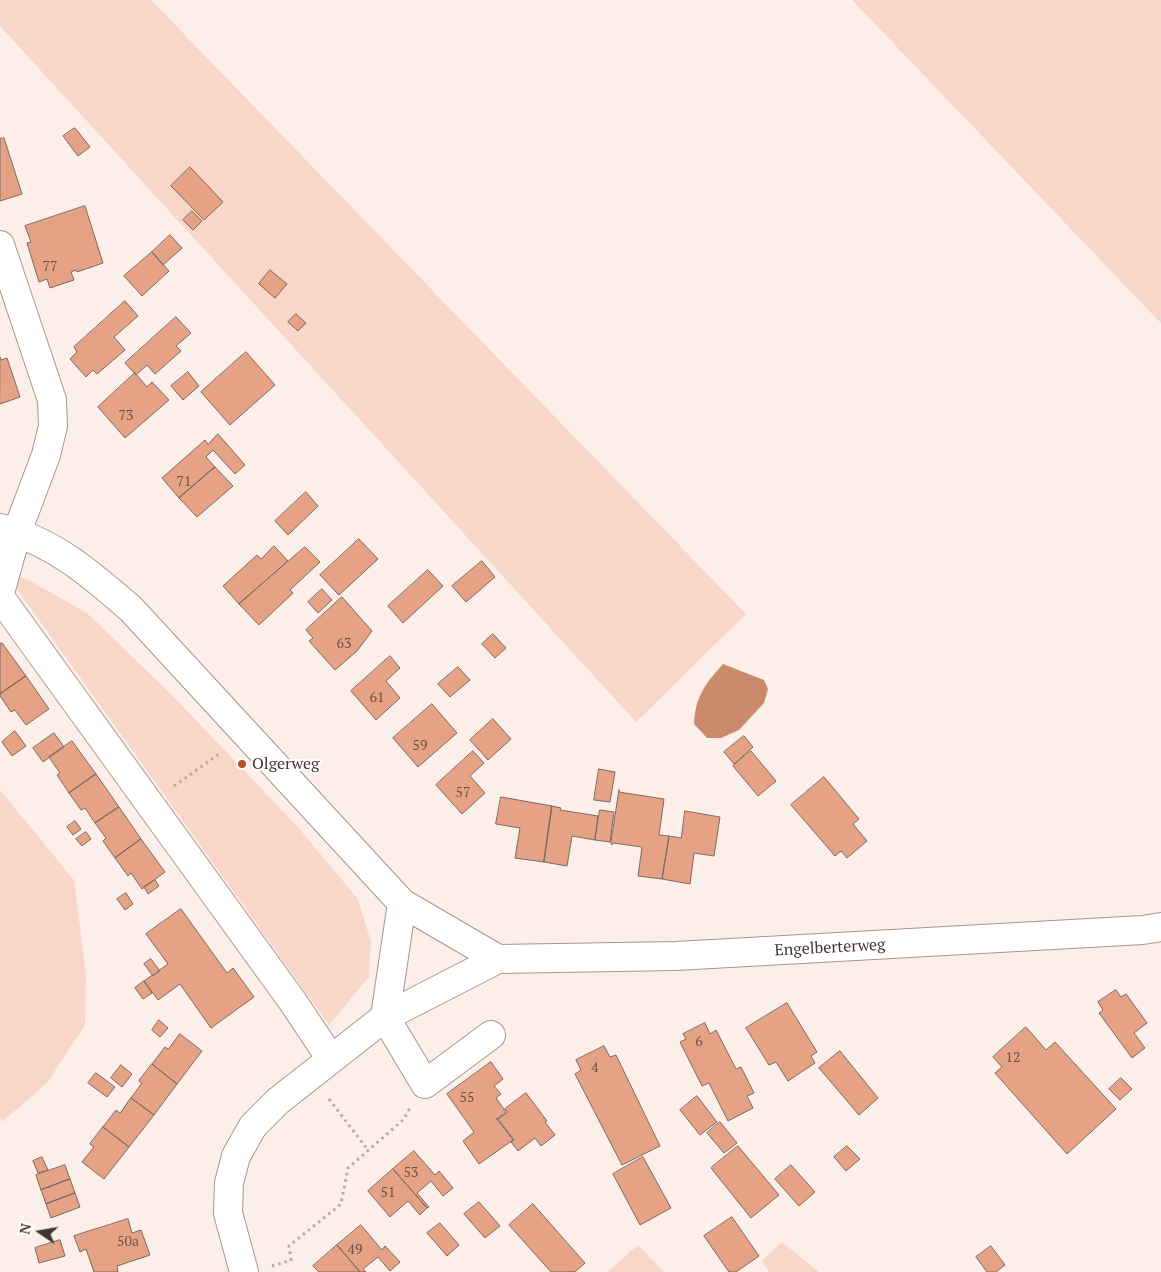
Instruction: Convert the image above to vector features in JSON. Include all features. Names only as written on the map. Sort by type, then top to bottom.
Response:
[{"type":"street","points":[[0,245],[52,400],[53,426],[46,456],[8,530],[0,595],[293,1002],[331,1059]]},
{"type":"street","points":[[8,530],[53,549],[94,576],[131,609],[402,903],[498,959]]},
{"type":"street","points":[[402,903],[385,1017],[425,1084],[491,1035]]},
{"type":"street","name":"Engelberterweg","points":[[385,1017],[498,959],[705,954],[1133,931],[1161,927]]},
{"type":"street","points":[[256,1270],[228,1213],[229,1183],[236,1156],[253,1126],[278,1101],[385,1017]]},
{"type":"path","points":[[149,804],[246,734]]},
{"type":"path","points":[[310,1075],[368,1150]]},
{"type":"path","points":[[256,1270],[291,1260],[289,1246],[341,1204],[348,1168],[403,1120],[425,1084]]},
{"type":"shaded area","points":[[0,0],[151,0],[746,614],[636,722],[0,26]]},
{"type":"shaded area","points":[[852,0],[1161,0],[1161,323],[1151,313]]},
{"type":"shaded area","points":[[9,575],[27,579],[87,613],[172,695],[297,826],[358,899],[371,942],[369,977],[329,1025],[21,595]]},
{"type":"shaded area","points":[[723,664],[764,680],[768,689],[764,703],[739,730],[721,738],[707,738],[694,724],[696,706],[702,691]]},
{"type":"shaded area","points":[[0,790],[74,880],[86,974],[85,1025],[47,1083],[2,1122],[0,1117]]},
{"type":"shaded area","points":[[782,1242],[819,1272],[769,1272],[762,1261]]},
{"type":"shaded area","points":[[638,1245],[664,1272],[607,1272]]},
{"type":"building","points":[[75,128],[90,147],[78,156],[63,136]]},
{"type":"building","points":[[4,138],[22,194],[0,201],[0,139]]},
{"type":"building","points":[[190,167],[223,202],[204,220],[171,186]]},
{"type":"building","points":[[85,206],[103,263],[77,272],[76,270],[71,272],[74,280],[50,288],[47,279],[39,282],[27,243],[31,242],[25,226]]},
{"type":"building","points":[[192,211],[202,221],[193,230],[183,220]]},
{"type":"building","points":[[170,235],[182,248],[163,265],[152,252]]},
{"type":"building","points":[[152,252],[169,271],[142,296],[124,276]]},
{"type":"building","points":[[270,270],[287,284],[275,298],[259,284]]},
{"type":"building","points":[[125,301],[138,316],[114,337],[125,350],[97,374],[93,370],[86,377],[70,359],[77,352],[74,347]]},
{"type":"building","points":[[296,314],[306,323],[298,331],[288,322]]},
{"type":"building","points":[[176,317],[191,333],[176,346],[181,351],[155,374],[147,365],[136,375],[125,363]]},
{"type":"building","points":[[246,352],[275,385],[230,425],[201,392]]},
{"type":"building","points":[[0,357],[1,360],[7,358],[20,397],[0,404]]},
{"type":"building","points":[[188,372],[199,386],[183,400],[171,386]]},
{"type":"building","points":[[135,373],[147,387],[152,382],[169,400],[125,438],[98,407]]},
{"type":"building","points":[[218,434],[245,465],[235,474],[213,450],[206,457],[215,467],[179,498],[162,478],[205,440],[208,444]]},
{"type":"building","points":[[215,467],[233,486],[197,517],[179,498]]},
{"type":"building","points":[[306,492],[318,506],[288,535],[275,521]]},
{"type":"building","points":[[359,539],[378,559],[339,595],[320,575]]},
{"type":"building","points":[[274,546],[288,561],[239,604],[223,586],[257,555],[261,559]]},
{"type":"building","points":[[305,547],[320,562],[290,590],[293,593],[259,625],[239,604]]},
{"type":"building","points":[[482,561],[495,577],[466,602],[452,586]]},
{"type":"building","points":[[428,570],[443,586],[403,623],[388,606]]},
{"type":"building","points":[[322,589],[332,600],[318,613],[308,602]]},
{"type":"building","points":[[342,597],[372,631],[357,651],[335,670],[309,641],[313,638],[306,630]]},
{"type":"building","points":[[493,634],[506,648],[495,658],[482,644]]},
{"type":"building","points":[[2,643],[26,676],[0,694],[0,644]]},
{"type":"building","points":[[390,656],[400,668],[386,681],[400,698],[376,720],[351,691]]},
{"type":"building","points":[[458,667],[470,680],[450,697],[438,684]]},
{"type":"building","points":[[26,676],[49,709],[26,725],[15,710],[11,712],[0,694]]},
{"type":"building","points":[[432,704],[457,733],[418,767],[393,738]]},
{"type":"building","points":[[493,719],[511,739],[488,760],[470,740]]},
{"type":"building","points":[[15,731],[26,746],[12,756],[2,742]]},
{"type":"building","points":[[54,733],[64,747],[43,762],[33,748]]},
{"type":"building","points":[[744,736],[753,747],[734,764],[724,752]]},
{"type":"building","points":[[72,741],[96,774],[69,793],[57,775],[60,773],[49,757]]},
{"type":"building","points":[[473,751],[484,763],[470,776],[485,793],[462,814],[436,785]]},
{"type":"building","points":[[751,751],[776,781],[758,796],[733,766]]},
{"type":"building","points":[[599,769],[615,772],[610,802],[594,800]]},
{"type":"building","points":[[96,774],[119,807],[95,823],[85,808],[81,810],[69,793]]},
{"type":"building","points":[[824,777],[859,819],[853,824],[867,841],[847,858],[841,851],[835,856],[791,805]]},
{"type":"building","points":[[619,790],[619,792],[664,799],[659,835],[669,836],[662,879],[638,876],[642,847],[611,844]]},
{"type":"building","points":[[501,797],[552,806],[544,862],[515,858],[520,828],[496,824]]},
{"type":"building","points":[[552,806],[561,808],[560,810],[598,816],[595,840],[572,836],[567,866],[544,862]]},
{"type":"building","points":[[119,807],[141,839],[115,858],[103,841],[106,838],[95,823]]},
{"type":"building","points":[[600,810],[614,812],[610,842],[595,840]]},
{"type":"building","points":[[685,811],[720,817],[714,856],[694,853],[690,884],[662,879],[669,836],[681,838]]},
{"type":"building","points":[[75,821],[81,829],[73,835],[67,827]]},
{"type":"building","points":[[86,832],[91,839],[82,846],[76,839]]},
{"type":"building","points":[[141,839],[165,872],[142,889],[131,873],[128,876],[115,858]]},
{"type":"building","points":[[155,880],[159,886],[148,894],[144,887]]},
{"type":"building","points":[[126,893],[133,904],[125,910],[117,899]]},
{"type":"building","points":[[181,909],[227,973],[233,968],[254,997],[211,1028],[180,984],[158,1000],[144,981],[168,964],[146,934]]},
{"type":"building","points":[[151,959],[160,971],[153,976],[144,964]]},
{"type":"building","points":[[144,981],[152,993],[143,999],[135,988]]},
{"type":"building","points":[[1116,990],[1121,997],[1126,994],[1147,1023],[1134,1033],[1145,1048],[1132,1058],[1099,1013],[1103,1010],[1098,1002]]},
{"type":"building","points":[[787,1003],[817,1052],[811,1056],[815,1063],[788,1081],[776,1062],[769,1065],[746,1028]]},
{"type":"building","points":[[159,1020],[168,1028],[160,1037],[152,1030]]},
{"type":"building","points":[[705,1023],[710,1034],[716,1030],[736,1069],[741,1067],[754,1093],[747,1096],[753,1108],[728,1121],[709,1083],[702,1086],[680,1042],[686,1039],[683,1034]]},
{"type":"building","points":[[1026,1027],[1046,1050],[1055,1042],[1116,1109],[1067,1154],[995,1073],[1002,1067],[993,1057]]},
{"type":"building","points":[[180,1034],[202,1051],[177,1084],[152,1064],[165,1047],[168,1049]]},
{"type":"building","points":[[604,1046],[610,1057],[616,1055],[660,1146],[622,1165],[575,1074],[581,1070],[576,1060]]},
{"type":"building","points":[[840,1051],[878,1098],[859,1115],[819,1068]]},
{"type":"building","points":[[491,1062],[503,1079],[494,1086],[501,1094],[496,1098],[506,1112],[496,1118],[513,1140],[479,1164],[463,1141],[474,1132],[447,1094]]},
{"type":"building","points":[[152,1064],[177,1084],[154,1115],[131,1098],[142,1083],[139,1081]]},
{"type":"building","points":[[121,1065],[132,1074],[122,1087],[111,1078]]},
{"type":"building","points":[[96,1073],[115,1087],[107,1097],[88,1083]]},
{"type":"building","points":[[1121,1078],[1132,1089],[1120,1100],[1109,1089]]},
{"type":"building","points":[[526,1093],[555,1135],[541,1146],[535,1138],[518,1151],[511,1142],[514,1140],[498,1119],[508,1112],[505,1109]]},
{"type":"building","points":[[697,1096],[717,1122],[700,1135],[680,1110]]},
{"type":"building","points":[[131,1098],[154,1115],[129,1147],[103,1127],[116,1110],[120,1113]]},
{"type":"building","points":[[720,1122],[737,1143],[724,1153],[707,1133]]},
{"type":"building","points":[[103,1127],[129,1147],[104,1179],[82,1162],[94,1147],[90,1144]]},
{"type":"building","points":[[738,1146],[779,1195],[751,1218],[711,1168]]},
{"type":"building","points":[[847,1146],[860,1159],[846,1171],[834,1157]]},
{"type":"building","points":[[414,1151],[435,1175],[439,1171],[453,1188],[443,1196],[431,1181],[417,1193],[429,1207],[427,1208],[393,1169]]},
{"type":"building","points":[[42,1157],[48,1170],[38,1173],[33,1161]]},
{"type":"building","points":[[643,1157],[671,1208],[640,1225],[613,1174]]},
{"type":"building","points":[[65,1165],[70,1179],[41,1190],[36,1175]]},
{"type":"building","points":[[791,1165],[815,1192],[799,1206],[775,1179]]},
{"type":"building","points":[[393,1169],[427,1208],[420,1215],[408,1201],[390,1217],[368,1191]]},
{"type":"building","points":[[70,1179],[75,1193],[46,1204],[41,1190]]},
{"type":"building","points":[[75,1193],[80,1207],[51,1218],[46,1204]]},
{"type":"building","points":[[479,1202],[500,1226],[485,1238],[464,1214]]},
{"type":"building","points":[[533,1204],[585,1263],[575,1272],[551,1272],[509,1225]]},
{"type":"building","points":[[732,1217],[759,1256],[736,1272],[729,1272],[704,1236]]},
{"type":"building","points":[[128,1219],[132,1233],[141,1230],[150,1255],[117,1266],[118,1272],[94,1272],[86,1249],[80,1252],[74,1236]]},
{"type":"building","points":[[440,1223],[459,1245],[447,1256],[427,1233]]},
{"type":"building","points":[[361,1225],[382,1250],[385,1246],[400,1262],[390,1271],[378,1257],[363,1269],[366,1272],[360,1272],[337,1245]]},
{"type":"building","points":[[60,1240],[65,1256],[39,1263],[35,1248]]},
{"type":"building","points":[[337,1245],[360,1272],[319,1272],[313,1266]]},
{"type":"building","points":[[991,1246],[1005,1265],[996,1272],[987,1272],[976,1257]]},
{"type":"place","name":"Olgerweg","points":[[242,764]]}]
